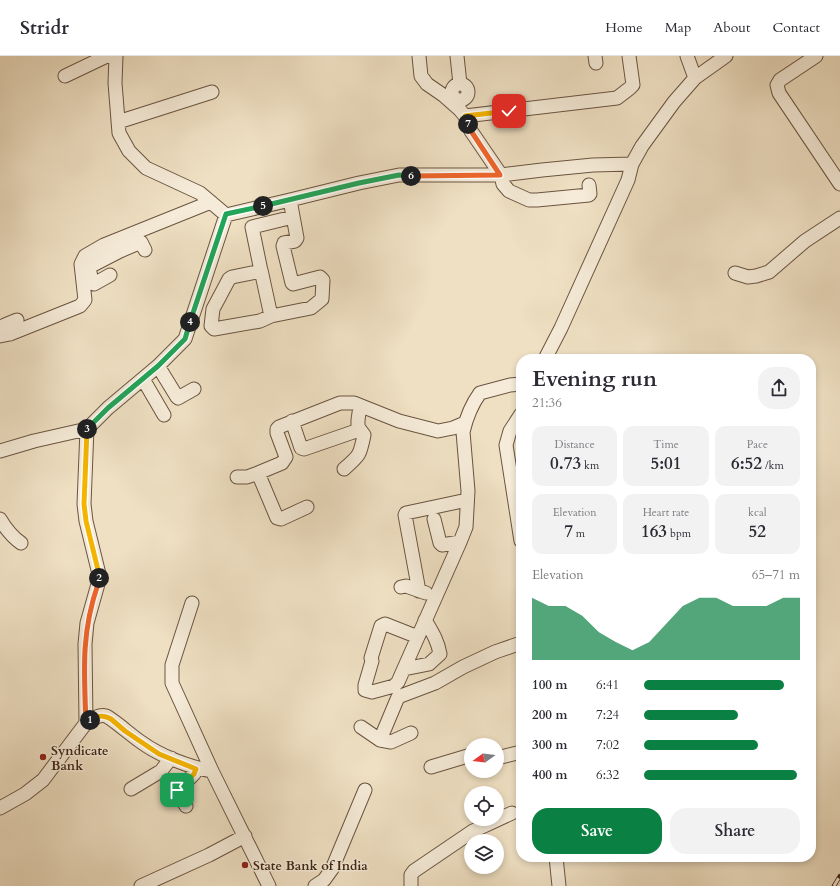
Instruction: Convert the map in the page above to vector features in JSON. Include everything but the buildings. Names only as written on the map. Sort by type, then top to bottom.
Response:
[{"type":"street","points":[[66,76],[107,56]]},
{"type":"street","points":[[116,56],[115,83],[119,133],[129,151],[146,168],[200,193],[226,214]]},
{"type":"street","points":[[418,56],[421,76],[427,84],[462,109],[617,98],[633,85],[629,56]]},
{"type":"street","points":[[457,56],[460,84],[453,88],[453,95],[462,109],[471,131],[500,175],[503,184],[509,191],[529,200],[589,195],[589,185]]},
{"type":"street","points":[[687,56],[695,78]]},
{"type":"street","points":[[548,354],[561,328],[628,180],[632,164],[642,146],[674,102],[695,78],[726,56]]},
{"type":"street","points":[[816,56],[780,80],[777,85],[779,93],[840,184]]},
{"type":"street","points":[[118,122],[212,92]]},
{"type":"street","points":[[226,214],[399,175],[500,175],[593,165],[632,164]]},
{"type":"street","points":[[261,270],[229,279],[214,309],[211,326],[214,329],[311,308],[322,299],[323,280],[320,277],[292,283],[283,246],[284,243],[295,241],[297,238],[290,200]]},
{"type":"street","points":[[107,256],[211,202]]},
{"type":"street","points":[[249,209],[271,316]]},
{"type":"street","points":[[0,451],[34,441],[87,429],[108,408],[161,371],[185,339],[210,252],[226,214]]},
{"type":"street","points":[[252,227],[294,217]]},
{"type":"street","points":[[735,273],[748,277],[769,272],[806,241],[840,218]]},
{"type":"street","points":[[6,328],[80,306],[85,300],[81,264],[84,256],[107,256],[140,242],[145,250]]},
{"type":"street","points":[[161,371],[178,398],[194,389]]},
{"type":"street","points":[[145,383],[164,415]]},
{"type":"street","points":[[418,637],[385,624],[381,626],[371,658],[372,660],[365,690],[372,692],[394,686],[398,682],[418,637],[425,620],[460,542],[466,527],[468,491],[464,432],[465,423],[480,393],[516,384]]},
{"type":"street","points":[[236,477],[247,477],[282,463],[286,459],[277,433],[277,430],[282,425],[340,403],[354,403],[399,421],[438,432],[465,423]]},
{"type":"street","points":[[344,469],[358,457],[361,451],[364,435],[359,430],[358,420],[360,406]]},
{"type":"street","points":[[292,421],[301,448],[359,430]]},
{"type":"street","points":[[516,422],[510,431],[506,445],[516,509]]},
{"type":"street","points":[[86,723],[85,644],[87,623],[98,584],[99,574],[86,521],[84,504],[87,429]]},
{"type":"street","points":[[258,473],[277,518],[281,520],[307,507]]},
{"type":"street","points":[[419,591],[405,515],[406,513],[467,500]]},
{"type":"street","points":[[0,519],[5,529],[12,537],[21,543]]},
{"type":"street","points":[[434,519],[440,543],[442,545],[460,542]]},
{"type":"street","points":[[401,587],[406,586],[436,596]]},
{"type":"street","points":[[192,603],[172,666],[172,683],[212,771],[269,886]]},
{"type":"street","points":[[404,669],[429,664],[440,654],[439,645],[425,620]]},
{"type":"street","points":[[375,697],[398,697],[435,683],[463,667],[495,652],[516,645]]},
{"type":"street","points":[[380,740],[398,697]]},
{"type":"street","points":[[0,808],[25,794],[43,780],[86,723],[92,718],[100,716],[105,716],[111,719],[159,754],[196,769],[212,771]]},
{"type":"street","points":[[362,727],[380,740],[391,742],[411,733]]},
{"type":"street","points":[[504,756],[516,753]]},
{"type":"street","points":[[431,767],[464,757]]},
{"type":"street","points":[[131,788],[161,771],[171,758]]},
{"type":"street","points":[[186,806],[177,790],[178,787],[194,774],[196,769]]},
{"type":"street","points":[[315,886],[324,880],[332,869],[365,790]]},
{"type":"street","points":[[411,886],[411,875],[414,871],[472,831],[512,813]]},
{"type":"street","points":[[141,886],[209,855],[245,836]]},
{"type":"street","points":[[557,862],[559,886]]},
{"type":"railway","points":[[834,886],[840,876]]},
{"type":"place","name":"Syndicate Bank","points":[[43,757]]},
{"type":"place","name":"State Bank of India","points":[[245,865]]},
{"type":"route","points":[[177,790],[178,787],[194,774],[196,769],[159,754],[105,716],[92,718],[86,723],[85,644],[87,623],[98,584],[99,574],[86,521],[84,504],[87,429],[108,408],[158,366],[185,339],[226,214],[399,175],[500,175],[471,131],[465,116],[509,111]]}]
